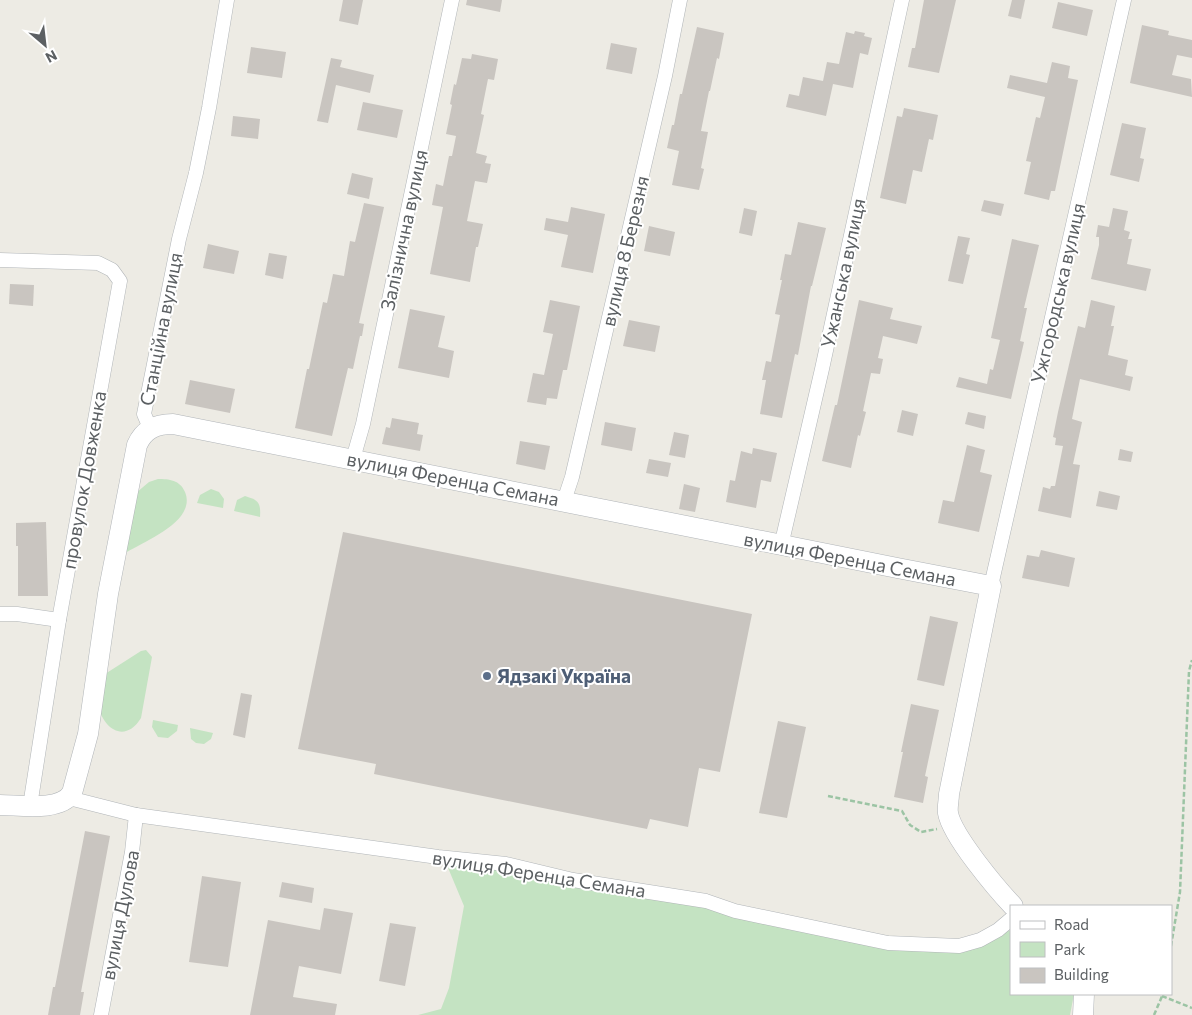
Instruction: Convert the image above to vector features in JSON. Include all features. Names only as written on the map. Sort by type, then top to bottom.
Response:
[{"type":"street","name":"Станційна вулиця","points":[[69,798],[88,734],[108,594],[132,466],[140,437],[150,428],[144,414],[179,239],[196,173],[226,0]]},
{"type":"street","name":"Залізнична вулиця","points":[[353,459],[363,424],[452,0]]},
{"type":"street","name":"вулиця 8 Березня","points":[[564,501],[572,477],[666,76],[680,0]]},
{"type":"street","name":"Ужанська вулиця","points":[[781,546],[820,379],[902,0]]},
{"type":"street","name":"Ужгородська вулиця","points":[[991,586],[1124,0]]},
{"type":"street","name":"провулок Довженка","points":[[0,260],[98,263],[112,270],[120,281],[59,620],[30,806]]},
{"type":"street","name":"вулиця Ференца Семана","points":[[150,428],[164,424],[174,424],[781,546],[991,586]]},
{"type":"street","points":[[991,586],[949,794],[948,814],[954,829],[982,870],[1013,905]]},
{"type":"street","points":[[0,614],[17,614],[59,620]]},
{"type":"street","name":"вулиця Ференца Семана","points":[[69,798],[136,815],[438,857],[506,864],[573,880],[706,901],[735,911],[888,942],[959,946],[980,940],[998,930],[1010,920]]},
{"type":"street","points":[[0,805],[30,806],[58,804],[69,798]]},
{"type":"street","name":"вулиця Дулова","points":[[101,1015],[132,852],[136,815]]},
{"type":"street","points":[[1083,1015],[1084,995]]},
{"type":"path","points":[[1172,940],[1180,892],[1189,671],[1192,660]]},
{"type":"path","points":[[828,796],[902,811],[910,825],[922,832],[938,828],[948,814]]},
{"type":"path","points":[[1154,1015],[1162,995],[1192,1008]]},
{"type":"green space","points":[[158,479],[174,481],[183,488],[187,502],[184,512],[167,529],[127,552],[123,551],[136,493],[149,482]]},
{"type":"green space","points":[[211,489],[219,492],[224,499],[223,508],[197,503],[200,495]]},
{"type":"green space","points":[[245,496],[258,502],[260,517],[234,511],[237,500]]},
{"type":"green space","points":[[146,650],[152,657],[141,718],[135,726],[128,730],[122,732],[115,730],[105,721],[98,705],[105,674],[141,651]]},
{"type":"green space","points":[[153,720],[178,725],[177,731],[168,738],[158,737],[152,727]]},
{"type":"green space","points":[[190,728],[213,733],[211,739],[204,744],[196,743],[191,739]]},
{"type":"green space","points":[[446,863],[507,870],[961,951],[1010,930],[1010,995],[1074,995],[1070,1015],[418,1015],[441,1009],[449,988],[464,906]]},
{"type":"building","points":[[343,0],[363,0],[358,25],[339,21]]},
{"type":"building","points":[[467,0],[502,0],[500,12],[466,5]]},
{"type":"building","points":[[924,0],[956,0],[939,73],[908,67],[912,48],[915,48]]},
{"type":"building","points":[[1012,0],[1025,0],[1021,19],[1008,16]]},
{"type":"building","points":[[1058,2],[1093,10],[1087,36],[1052,28]]},
{"type":"building","points":[[1142,25],[1169,31],[1168,35],[1192,40],[1192,58],[1177,55],[1172,75],[1191,79],[1192,97],[1130,83]]},
{"type":"building","points":[[697,27],[724,33],[701,131],[708,132],[701,168],[704,169],[699,190],[672,185],[679,151],[667,148],[680,94],[682,94]]},
{"type":"building","points":[[855,31],[865,33],[864,36],[872,38],[868,55],[860,53],[853,88],[833,84],[826,116],[786,107],[789,94],[799,96],[803,77],[823,81],[827,62],[839,64],[846,32],[854,34]]},
{"type":"building","points":[[611,43],[637,48],[632,74],[606,69]]},
{"type":"building","points":[[251,47],[286,52],[282,78],[247,73]]},
{"type":"building","points":[[472,54],[498,59],[494,80],[488,79],[481,114],[484,115],[476,153],[487,156],[485,163],[491,164],[487,183],[475,181],[467,221],[483,224],[478,247],[476,247],[470,282],[430,274],[443,207],[432,205],[436,184],[443,186],[449,156],[452,156],[456,136],[446,134],[452,105],[450,104],[462,58],[471,59]]},
{"type":"building","points":[[331,58],[342,60],[340,67],[374,75],[370,93],[336,85],[328,123],[317,121]]},
{"type":"building","points":[[1052,62],[1070,66],[1068,78],[1078,80],[1055,191],[1051,191],[1049,200],[1024,194],[1031,162],[1026,161],[1036,117],[1040,118],[1045,97],[1007,88],[1010,75],[1047,83]]},
{"type":"building","points":[[363,102],[403,110],[397,138],[357,130]]},
{"type":"building","points":[[904,108],[938,115],[933,140],[929,139],[922,172],[913,170],[906,204],[880,198],[897,116],[902,117]]},
{"type":"building","points":[[233,116],[260,119],[258,139],[231,136]]},
{"type":"building","points":[[1122,123],[1146,128],[1140,158],[1144,159],[1139,182],[1110,175]]},
{"type":"building","points":[[352,173],[373,178],[369,199],[347,194]]},
{"type":"building","points":[[984,200],[1004,204],[1001,216],[981,211]]},
{"type":"building","points":[[364,203],[384,207],[359,323],[364,324],[353,369],[348,368],[332,436],[295,428],[323,302],[327,303],[333,274],[344,276],[350,241],[355,242]]},
{"type":"building","points":[[571,207],[605,214],[593,273],[561,267],[568,235],[544,230],[546,218],[568,222]]},
{"type":"building","points":[[744,208],[757,211],[752,236],[739,233]]},
{"type":"building","points":[[1113,208],[1128,211],[1124,230],[1130,232],[1128,239],[1132,239],[1127,264],[1151,269],[1146,291],[1091,279],[1099,245],[1099,237],[1096,237],[1098,225],[1109,227]]},
{"type":"building","points":[[798,222],[826,228],[811,286],[798,355],[795,354],[782,418],[760,414],[766,380],[762,380],[766,361],[771,362],[780,315],[775,314],[785,254],[791,255]]},
{"type":"building","points":[[649,226],[675,232],[670,256],[644,251]]},
{"type":"building","points":[[958,236],[970,238],[966,254],[970,255],[963,284],[948,281]]},
{"type":"building","points":[[1012,239],[1039,245],[1024,308],[1027,308],[1020,341],[1024,342],[1011,399],[956,387],[959,377],[987,384],[990,369],[993,370],[1000,340],[991,338]]},
{"type":"building","points":[[208,244],[239,251],[234,274],[203,268]]},
{"type":"building","points":[[269,253],[287,256],[283,279],[265,275]]},
{"type":"building","points":[[10,284],[34,285],[33,306],[9,304]]},
{"type":"building","points":[[550,300],[580,306],[567,370],[563,370],[557,399],[547,398],[546,405],[527,402],[533,373],[544,375],[553,334],[543,332]]},
{"type":"building","points":[[859,300],[893,308],[890,319],[922,326],[917,344],[883,336],[878,358],[883,359],[880,374],[871,373],[863,411],[866,412],[860,436],[858,435],[851,468],[822,461],[835,405],[837,405]]},
{"type":"building","points":[[1091,300],[1115,306],[1111,326],[1114,326],[1108,355],[1128,360],[1125,375],[1133,377],[1130,391],[1080,379],[1072,419],[1082,422],[1073,464],[1080,465],[1071,518],[1038,511],[1043,487],[1050,489],[1051,486],[1055,486],[1063,446],[1055,445],[1056,438],[1053,437],[1078,326],[1085,328]]},
{"type":"building","points":[[410,309],[445,316],[438,347],[454,351],[449,378],[398,368]]},
{"type":"building","points":[[629,320],[660,326],[655,352],[623,346]]},
{"type":"building","points":[[190,380],[235,389],[230,413],[185,404]]},
{"type":"building","points":[[902,410],[918,414],[913,436],[897,432]]},
{"type":"building","points":[[968,412],[986,416],[984,429],[965,424]]},
{"type":"building","points":[[392,418],[419,423],[417,434],[423,435],[420,451],[382,444],[386,427],[390,428]]},
{"type":"building","points":[[605,422],[636,428],[632,451],[601,445]]},
{"type":"building","points":[[674,432],[689,435],[685,458],[669,455]]},
{"type":"building","points":[[520,441],[550,446],[545,470],[516,464]]},
{"type":"building","points":[[967,445],[985,450],[980,472],[992,475],[979,532],[938,523],[943,500],[954,502]]},
{"type":"building","points":[[753,448],[777,453],[771,482],[761,480],[756,508],[726,502],[730,480],[735,481],[741,451],[752,454]]},
{"type":"building","points":[[1120,449],[1133,452],[1131,462],[1118,460]]},
{"type":"building","points":[[649,459],[671,463],[668,477],[646,473]]},
{"type":"building","points":[[684,484],[700,488],[695,512],[679,509]]},
{"type":"building","points":[[1099,491],[1120,496],[1117,510],[1096,506]]},
{"type":"building","points":[[46,522],[48,596],[18,596],[16,523]]},
{"type":"building","points":[[343,532],[752,614],[720,772],[699,768],[688,827],[650,819],[647,829],[374,774],[376,764],[298,749]]},
{"type":"building","points":[[1041,550],[1075,558],[1069,587],[1022,578],[1027,555],[1039,557]]},
{"type":"building","points":[[930,616],[958,622],[944,686],[917,680]]},
{"type":"building","points":[[241,693],[252,695],[245,738],[233,735]]},
{"type":"building","points":[[911,704],[939,710],[925,776],[928,777],[923,803],[894,797]]},
{"type":"building","points":[[778,721],[806,727],[787,818],[759,813]]},
{"type":"building","points":[[85,831],[110,836],[81,992],[84,992],[80,1015],[48,1015],[53,987],[55,987]]},
{"type":"building","points":[[202,876],[241,882],[228,967],[189,962]]},
{"type":"building","points":[[282,882],[314,888],[312,903],[279,897]]},
{"type":"building","points":[[324,908],[353,913],[341,974],[299,966],[293,997],[337,1004],[335,1015],[250,1015],[268,920],[320,930]]},
{"type":"building","points":[[390,923],[416,927],[405,986],[379,981]]},
{"type":"place","name":"Ядзакі Україна","points":[[487,676]]}]
